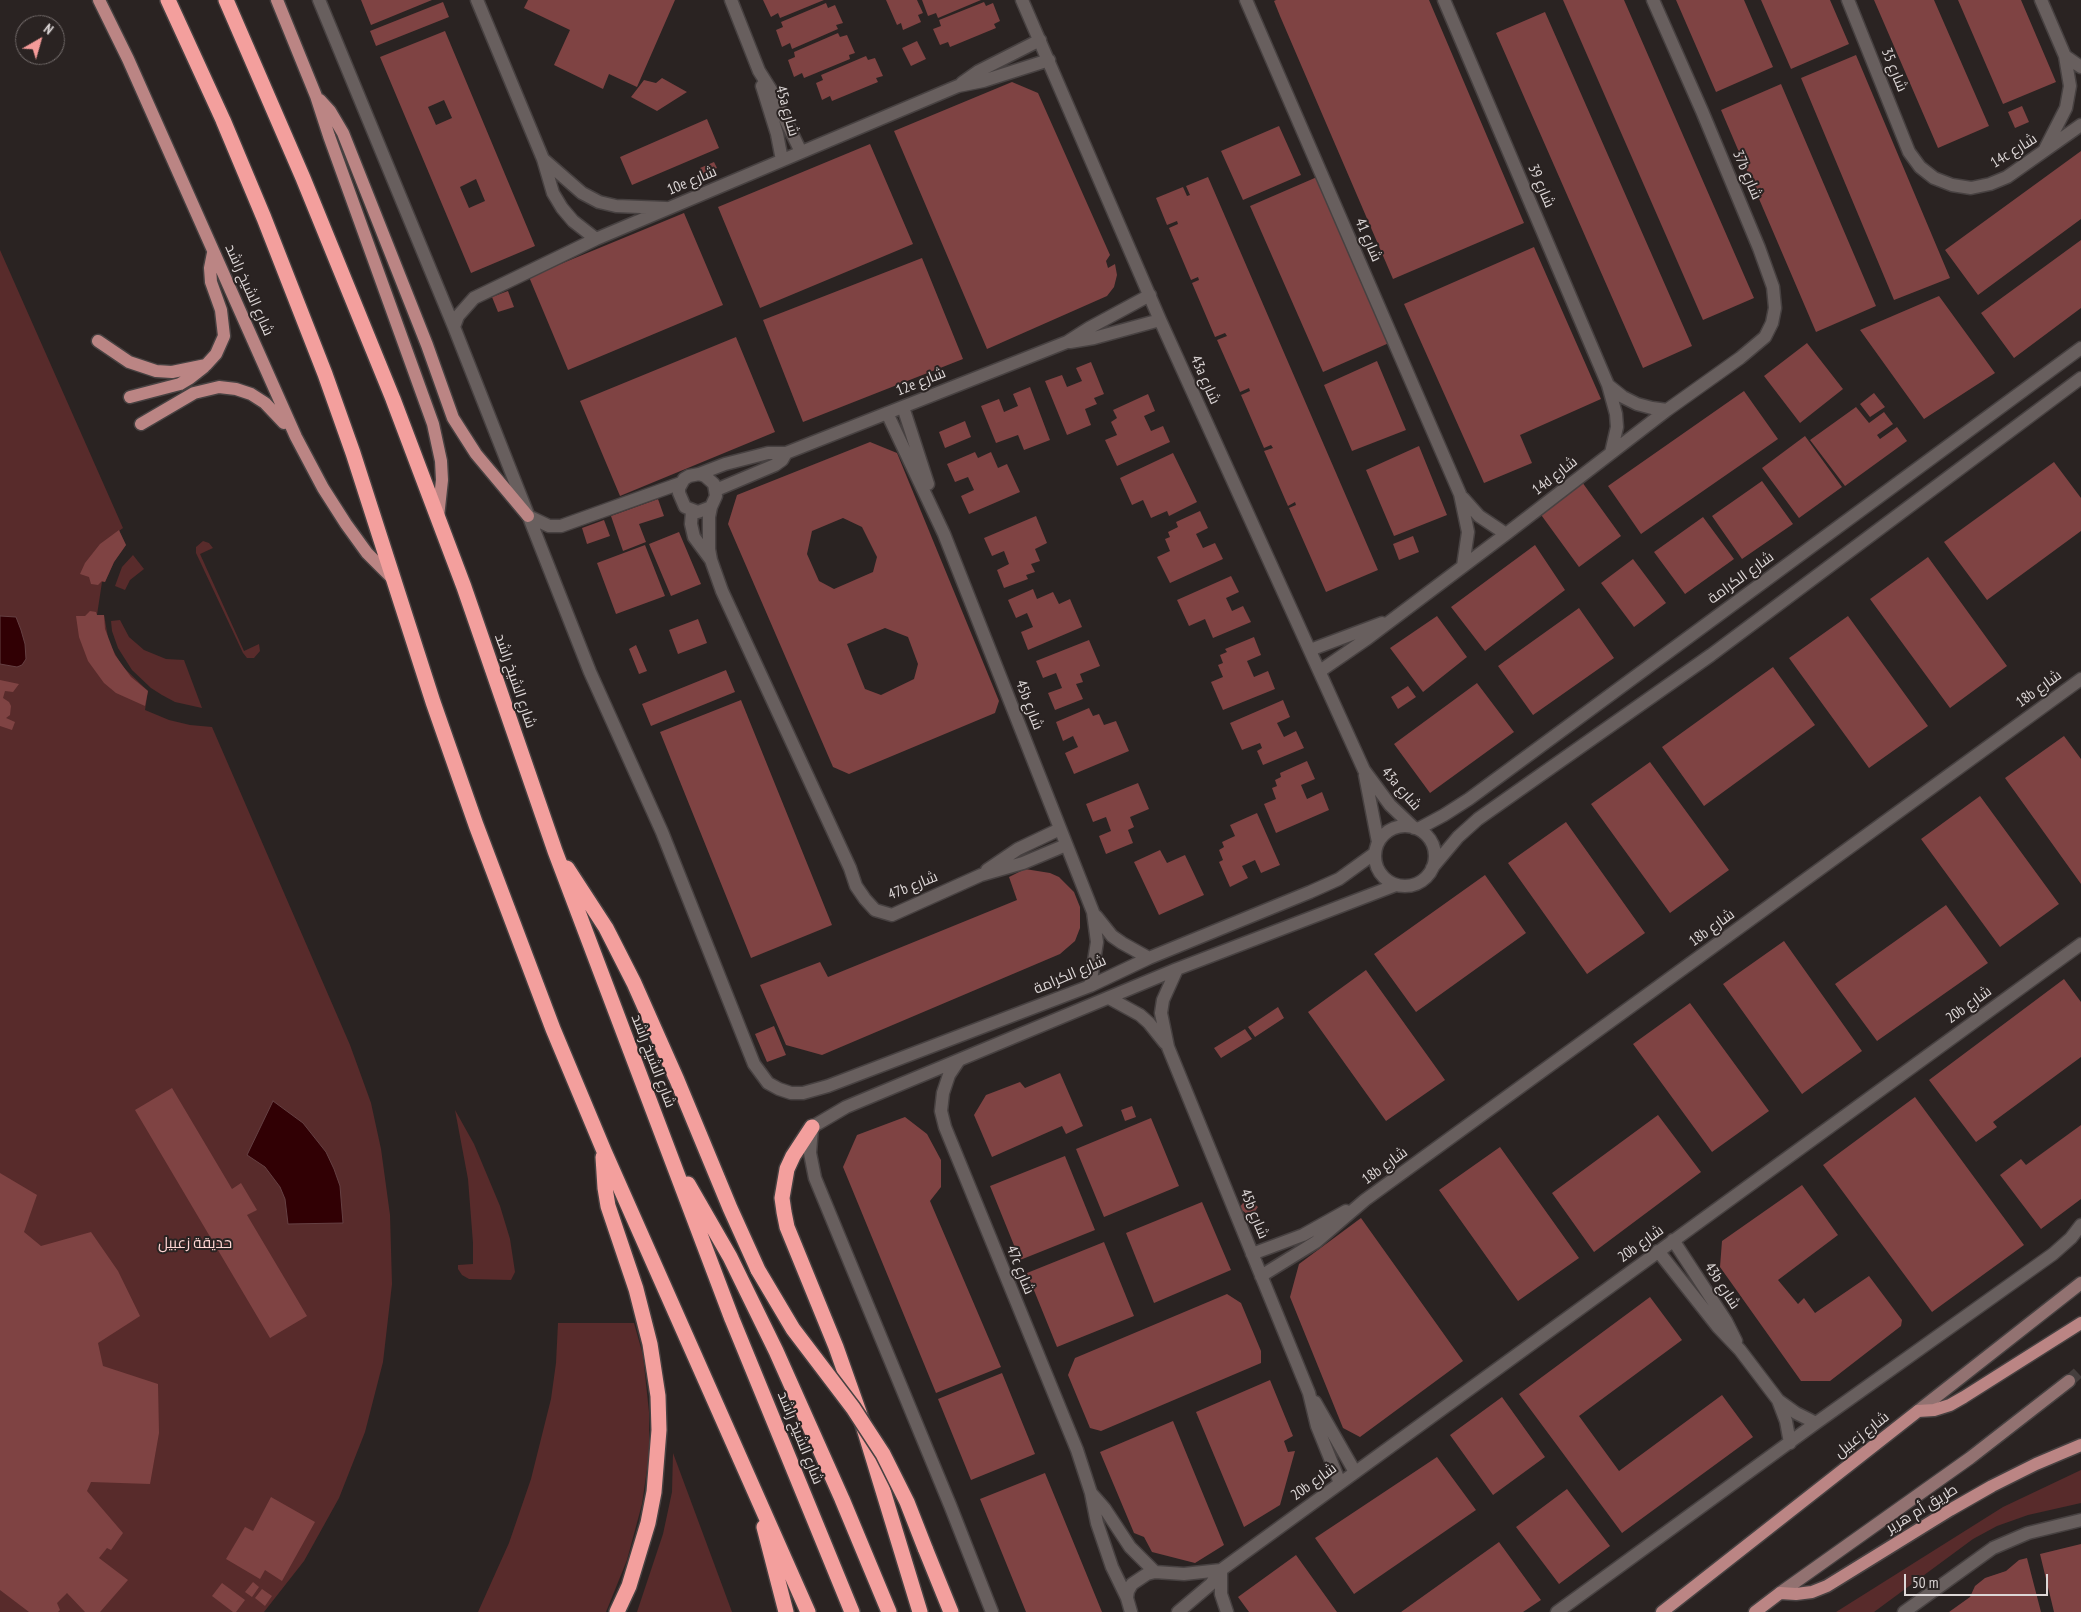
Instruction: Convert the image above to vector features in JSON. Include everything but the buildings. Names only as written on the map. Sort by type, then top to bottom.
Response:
[{"type":"highway","name":"شارع الشيخ راشد","points":[[168,0],[223,120],[295,296],[354,453],[392,578],[476,825],[527,962],[604,1151],[758,1496]]},
{"type":"highway","name":"شارع الشيخ راشد","points":[[226,0],[393,399],[474,614],[555,851],[671,1158],[732,1319],[852,1612]]},
{"type":"highway","points":[[555,851],[590,902],[624,962],[678,1080],[730,1208],[758,1270],[793,1329],[853,1408],[883,1454],[907,1502],[951,1612]]},
{"type":"highway","points":[[812,1127],[787,1169],[782,1198],[787,1227],[836,1347],[859,1412],[920,1612]]},
{"type":"highway","points":[[604,1151],[603,1170],[608,1206],[636,1289],[654,1362],[659,1430],[655,1484],[648,1523],[634,1569],[617,1612]]},
{"type":"highway","points":[[671,1158],[712,1223],[776,1350],[842,1499],[889,1612]]},
{"type":"highway","points":[[758,1496],[775,1573],[786,1612]]},
{"type":"highway","points":[[758,1496],[808,1612]]},
{"type":"main road","name":"شارع الشيخ راشد","points":[[99,0],[128,59],[296,437],[323,488],[346,524],[367,553],[392,578]]},
{"type":"main road","name":"شارع الشيخ راشد","points":[[277,0],[316,96],[438,442],[442,480],[438,517]]},
{"type":"main road","points":[[316,96],[330,111],[343,133],[427,346],[453,418],[476,454],[528,516]]},
{"type":"main road","points":[[130,397],[180,384],[206,365],[216,354],[224,336],[224,326],[221,310],[211,282],[210,268],[213,253]]},
{"type":"main road","points":[[98,341],[129,362],[156,370],[172,372],[206,365]]},
{"type":"main road","points":[[141,424],[194,393],[219,387],[236,389],[251,394],[278,415],[296,437]]},
{"type":"main road","name":"شارع زعبيل","points":[[1662,1612],[2081,1283]]},
{"type":"main road","points":[[1918,1411],[1934,1410],[1964,1398],[2081,1323]]},
{"type":"main road","points":[[1755,1612],[1970,1458],[2069,1381]]},
{"type":"main road","name":"طريق أم هرير","points":[[1780,1593],[1812,1592],[1827,1586],[1992,1486],[2036,1464],[2081,1445]]},
{"type":"street","points":[[319,0],[454,327],[528,516],[550,526],[561,526],[681,483],[689,476],[699,474],[710,479],[716,490],[716,496],[710,507],[708,528],[711,560]]},
{"type":"street","points":[[477,0],[543,160],[553,193],[573,221],[596,239]]},
{"type":"street","name":"45a شارع","points":[[731,0],[760,72],[801,152]]},
{"type":"street","name":"43a شارع","points":[[1022,0],[1160,320],[1364,770],[1390,805],[1416,828]]},
{"type":"street","name":"شارع 41","points":[[1246,0],[1460,494],[1468,532],[1463,566]]},
{"type":"street","name":"شارع 39","points":[[1444,0],[1608,385],[1616,414],[1617,427],[1611,453]]},
{"type":"street","name":"37b شارع","points":[[1653,0],[1709,127],[1759,248],[1773,288],[1775,308],[1772,323],[1765,336],[1740,358]]},
{"type":"street","name":"شارع 35","points":[[1848,0],[1909,152]]},
{"type":"street","points":[[2041,0],[2065,56],[2069,75],[2069,97],[2064,112],[2043,153]]},
{"type":"street","name":"10e شارع","points":[[958,86],[979,71],[1040,40]]},
{"type":"street","points":[[2065,56],[2081,67]]},
{"type":"street","name":"10e شارع","points":[[454,327],[458,316],[474,298],[596,239],[958,86],[983,81],[1049,60]]},
{"type":"street","name":"45a شارع","points":[[760,72],[782,160]]},
{"type":"street","name":"14c شارع","points":[[1909,152],[1920,167],[1934,178],[1952,185],[1971,188],[1990,184],[2007,177],[2081,125]]},
{"type":"street","points":[[543,160],[582,193],[599,202],[616,206],[671,208]]},
{"type":"street","name":"12e شارع","points":[[699,474],[725,464],[768,452],[786,453],[903,407],[1067,342],[1089,328],[1150,296]]},
{"type":"street","name":"12e شارع","points":[[1067,342],[1094,338],[1160,320]]},
{"type":"street","name":"شارع الكرامة","points":[[1416,828],[1444,816],[1469,800],[2081,348]]},
{"type":"street","name":"14d شارع","points":[[1320,671],[1368,638],[1389,620],[1506,534],[1667,410],[1740,358]]},
{"type":"street","points":[[992,1612],[950,1505],[815,1178],[810,1153],[812,1127],[846,1107],[1177,969],[1396,884],[1413,884],[1421,881],[1453,842],[1478,819],[1711,655],[2081,378]]},
{"type":"street","points":[[1608,385],[1623,397],[1637,404],[1667,410]]},
{"type":"street","name":"45b شارع","points":[[903,407],[929,487],[934,511]]},
{"type":"street","name":"45b شارع","points":[[887,413],[934,511],[1093,912],[1097,942],[1090,986]]},
{"type":"street","name":"12e شارع","points":[[716,490],[775,465],[782,460],[786,453]]},
{"type":"street","points":[[681,483],[679,498],[685,507],[698,512],[710,507]]},
{"type":"street","name":"شارع 41","points":[[1460,494],[1479,516],[1506,534]]},
{"type":"street","points":[[692,511],[691,524],[694,537],[711,560]]},
{"type":"street","name":"شارع الكرامة","points":[[528,516],[590,672],[676,867],[754,1064],[768,1083],[779,1089],[791,1093],[804,1093],[828,1086],[1090,986],[1149,958],[1339,880],[1376,848]]},
{"type":"street","name":"47b شارع","points":[[711,560],[722,591],[850,868],[856,886],[874,910],[892,914],[981,875],[1023,862],[1066,845]]},
{"type":"street","name":"14d شارع","points":[[1310,650],[1389,620]]},
{"type":"street","name":"18b شارع","points":[[1262,1276],[1316,1242],[1362,1203],[2081,679]]},
{"type":"street","name":"43a شارع","points":[[1364,770],[1376,848]]},
{"type":"street","points":[[1396,884],[1387,880],[1380,873],[1376,863],[1376,848],[1384,834],[1393,828],[1404,826],[1416,828],[1431,842],[1434,850],[1432,868]]},
{"type":"street","name":"47b شارع","points":[[981,875],[1018,849],[1060,829]]},
{"type":"street","name":"45b شارع","points":[[1093,912],[1112,936],[1127,947],[1149,958]]},
{"type":"street","name":"20b شارع","points":[[1178,1612],[1211,1584],[1221,1570],[2081,944]]},
{"type":"street","name":"45b شارع","points":[[1177,969],[1163,1000],[1162,1013],[1168,1047],[1309,1393],[1318,1426],[1340,1483]]},
{"type":"street","name":"45b شارع","points":[[1109,998],[1129,1008],[1149,1023],[1168,1047]]},
{"type":"street","name":"47c شارع","points":[[959,1060],[946,1084],[941,1111],[955,1152],[1077,1450],[1091,1493],[1097,1523],[1112,1567],[1131,1612]]},
{"type":"street","name":"18b شارع","points":[[1252,1254],[1303,1235],[1362,1203]]},
{"type":"street","points":[[1557,1612],[1816,1423],[2053,1254],[2071,1238],[2081,1225]]},
{"type":"street","name":"43b شارع","points":[[1673,1240],[1728,1326],[1740,1350]]},
{"type":"street","name":"43b شارع","points":[[1658,1251],[1718,1327],[1740,1350],[1778,1400],[1786,1421],[1790,1442]]},
{"type":"street","name":"45b شارع","points":[[1309,1393],[1354,1472]]},
{"type":"street","name":"43b شارع","points":[[1778,1400],[1796,1413],[1816,1423]]},
{"type":"street","name":"47c شارع","points":[[1091,1493],[1105,1509],[1130,1547],[1155,1572]]},
{"type":"street","points":[[1904,1612],[1993,1548],[2028,1533],[2081,1520]]},
{"type":"street","points":[[1126,1598],[1132,1584],[1146,1574],[1155,1572],[1184,1574],[1221,1570],[1221,1594],[1227,1612]]},
{"type":"green space","name":"حديقة زعبيل","points":[[0,250],[123,528],[119,531],[126,545],[114,562],[105,582],[102,582],[97,615],[104,615],[109,643],[122,666],[148,691],[145,710],[169,720],[190,725],[212,727],[350,1045],[371,1103],[381,1149],[390,1215],[392,1284],[383,1362],[365,1432],[339,1498],[304,1561],[264,1612],[0,1612]]},
{"type":"green space","points":[[203,541],[209,543],[213,548],[200,554],[244,651],[259,644],[260,651],[254,658],[247,658],[243,653],[196,553],[196,547]]},
{"type":"green space","points":[[133,555],[144,569],[130,580],[125,590],[115,586],[122,567]]},
{"type":"green space","points":[[120,620],[129,637],[144,650],[166,659],[184,660],[202,708],[175,702],[162,695],[151,688],[132,670],[118,648],[112,631],[111,621]]},
{"type":"green space","points":[[455,1110],[474,1144],[500,1206],[510,1239],[515,1272],[511,1280],[469,1279],[462,1275],[458,1269],[458,1265],[473,1264],[473,1243],[468,1179]]},
{"type":"green space","points":[[558,1323],[634,1323],[643,1355],[649,1412],[649,1455],[642,1504],[627,1560],[606,1612],[478,1612],[509,1543],[531,1479],[551,1399],[556,1363]]},
{"type":"green space","points":[[673,1453],[732,1612],[637,1612],[663,1534],[672,1492]]},
{"type":"green space","points":[[2081,1470],[2081,1503],[2028,1515],[1997,1526],[1973,1539],[1874,1612],[1836,1612],[2003,1507]]},
{"type":"shaded area","points":[[0,616],[16,617],[21,630],[25,644],[26,659],[22,665],[17,667],[0,664]]},
{"type":"shaded area","points":[[273,1101],[303,1123],[326,1152],[340,1186],[343,1223],[288,1224],[285,1199],[280,1187],[265,1167],[247,1155]]},
{"type":"tunnel","points":[[2069,1381],[2081,1370]]}]
